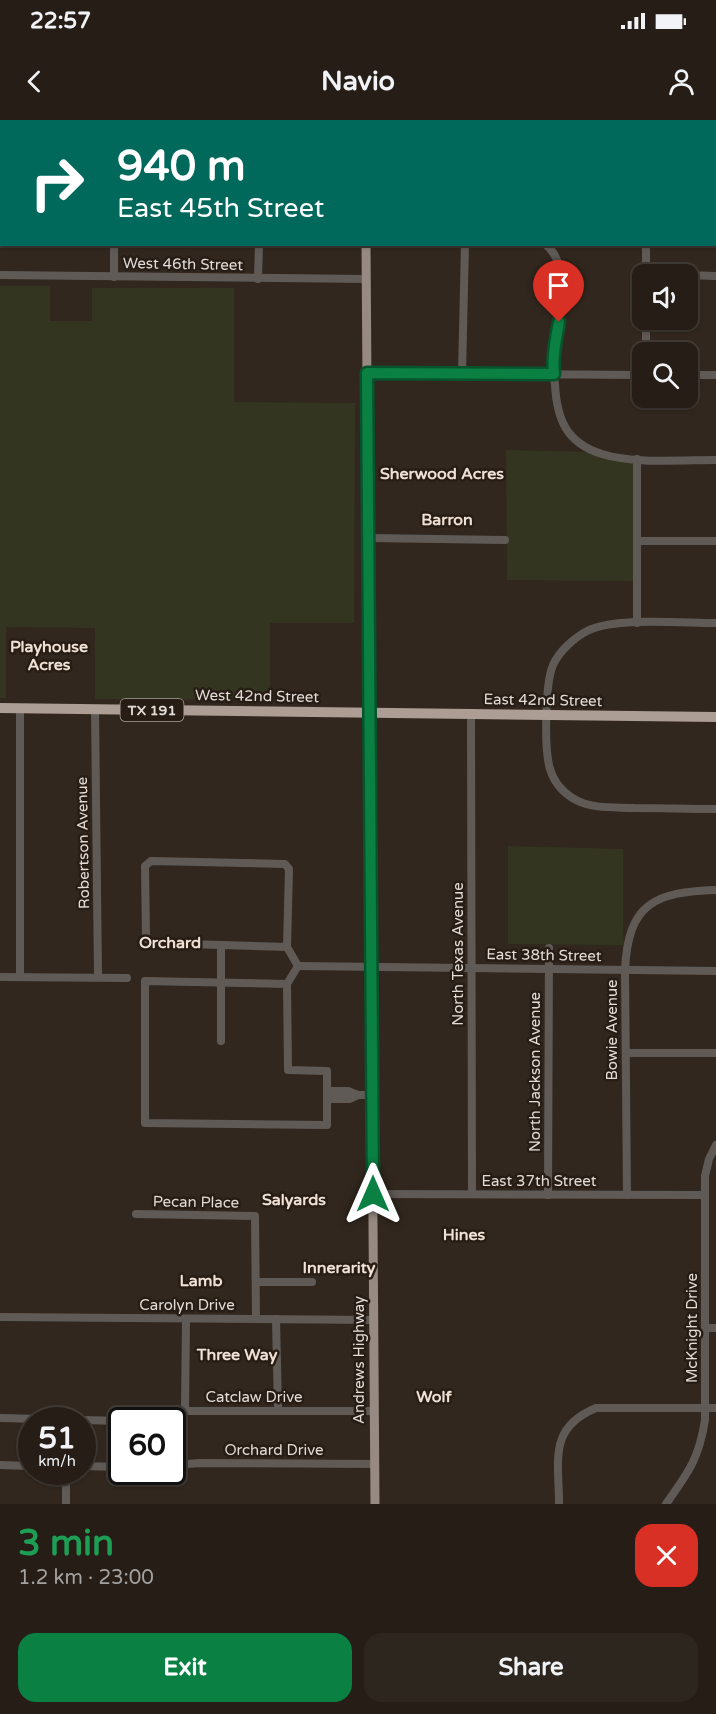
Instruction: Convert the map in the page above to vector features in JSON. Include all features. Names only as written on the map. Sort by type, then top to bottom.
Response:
[{"type":"highway","name":"West 42nd Street","points":[[0,708],[369,712]]},
{"type":"highway","name":"East 42nd Street","points":[[369,712],[716,717]]},
{"type":"main road","name":"Andrews Highway","points":[[366,246],[375,1504]]},
{"type":"street","points":[[114,246],[114,277]]},
{"type":"street","points":[[258,279],[259,246]]},
{"type":"street","points":[[462,374],[465,246]]},
{"type":"street","points":[[547,246],[556,255],[561,270],[561,309],[554,354],[558,411],[573,436],[585,447],[620,458],[716,460]]},
{"type":"street","points":[[646,246],[646,264]]},
{"type":"street","name":"West 46th Street","points":[[0,275],[366,279]]},
{"type":"street","points":[[698,276],[716,276]]},
{"type":"street","points":[[367,373],[632,375]]},
{"type":"street","points":[[698,375],[716,375]]},
{"type":"street","points":[[637,459],[637,622]]},
{"type":"street","points":[[368,538],[505,540]]},
{"type":"street","points":[[637,541],[716,541]]},
{"type":"street","points":[[716,623],[622,623],[597,627],[580,636],[562,650],[554,664],[550,678],[547,715],[547,748],[550,768],[563,790],[577,800],[591,806],[606,807],[716,809]]},
{"type":"street","points":[[20,708],[20,977]]},
{"type":"street","name":"Robertson Avenue","points":[[94,709],[98,977]]},
{"type":"street","name":"North Texas Avenue","points":[[471,714],[472,1194]]},
{"type":"street","points":[[287,947],[152,943],[146,938],[145,866],[151,861],[285,864],[289,869],[287,947],[298,966],[287,984],[288,1070],[327,1071],[327,1125],[145,1123],[145,981],[287,984]]},
{"type":"street","name":"Bowie Avenue","points":[[627,1195],[625,970],[630,935],[638,918],[655,901],[673,893],[716,890]]},
{"type":"street","points":[[221,945],[221,1041]]},
{"type":"street","name":"North Jackson Avenue","points":[[548,1195],[549,948]]},
{"type":"street","name":"East 38th Street","points":[[298,966],[716,971]]},
{"type":"street","points":[[0,976],[127,978]]},
{"type":"street","points":[[626,1053],[716,1053]]},
{"type":"street","points":[[327,1095],[348,1091],[358,1095],[372,1095]]},
{"type":"street","name":"McKnight Drive","points":[[666,1504],[695,1461],[703,1437],[706,1408],[706,1167],[716,1145]]},
{"type":"street","name":"East 37th Street","points":[[373,1194],[705,1195]]},
{"type":"street","name":"Pecan Place","points":[[136,1214],[255,1216],[256,1282]]},
{"type":"street","points":[[256,1319],[256,1282],[312,1282]]},
{"type":"street","name":"Carolyn Drive","points":[[0,1317],[374,1320]]},
{"type":"street","points":[[185,1407],[186,1319]]},
{"type":"street","points":[[276,1319],[278,1410]]},
{"type":"street","points":[[706,1328],[716,1328]]},
{"type":"street","points":[[559,1504],[559,1456],[562,1437],[568,1425],[575,1418],[596,1408],[716,1408]]},
{"type":"street","name":"Catclaw Drive","points":[[186,1410],[374,1411]]},
{"type":"street","points":[[0,1418],[18,1419]]},
{"type":"street","name":"Orchard Drive","points":[[186,1464],[375,1464]]},
{"type":"street","points":[[0,1466],[18,1466]]},
{"type":"street","points":[[66,1485],[66,1504]]},
{"type":"green space","points":[[0,286],[50,286],[50,321],[92,321],[92,288],[234,288],[234,402],[355,403],[354,623],[270,623],[270,700],[95,699],[95,628],[6,627],[6,698],[0,698]]},
{"type":"green space","points":[[506,450],[590,452],[637,459],[637,581],[507,580]]},
{"type":"green space","points":[[508,846],[623,849],[624,945],[508,944]]},
{"type":"district","name":"Sherwood Acres","points":[[442,474]]},
{"type":"district","name":"Barron","points":[[447,520]]},
{"type":"district","name":"Playhouse Acres","points":[[49,656]]},
{"type":"district","name":"Orchard","points":[[170,943]]},
{"type":"district","name":"Salyards","points":[[294,1200]]},
{"type":"district","name":"Hines","points":[[464,1235]]},
{"type":"district","name":"Innerarity","points":[[339,1268]]},
{"type":"district","name":"Lamb","points":[[201,1281]]},
{"type":"district","name":"Three Way","points":[[237,1355]]},
{"type":"district","name":"Wolf","points":[[434,1397]]},
{"type":"route","points":[[373,1194],[367,373],[554,374],[555,344],[559,322]]}]
